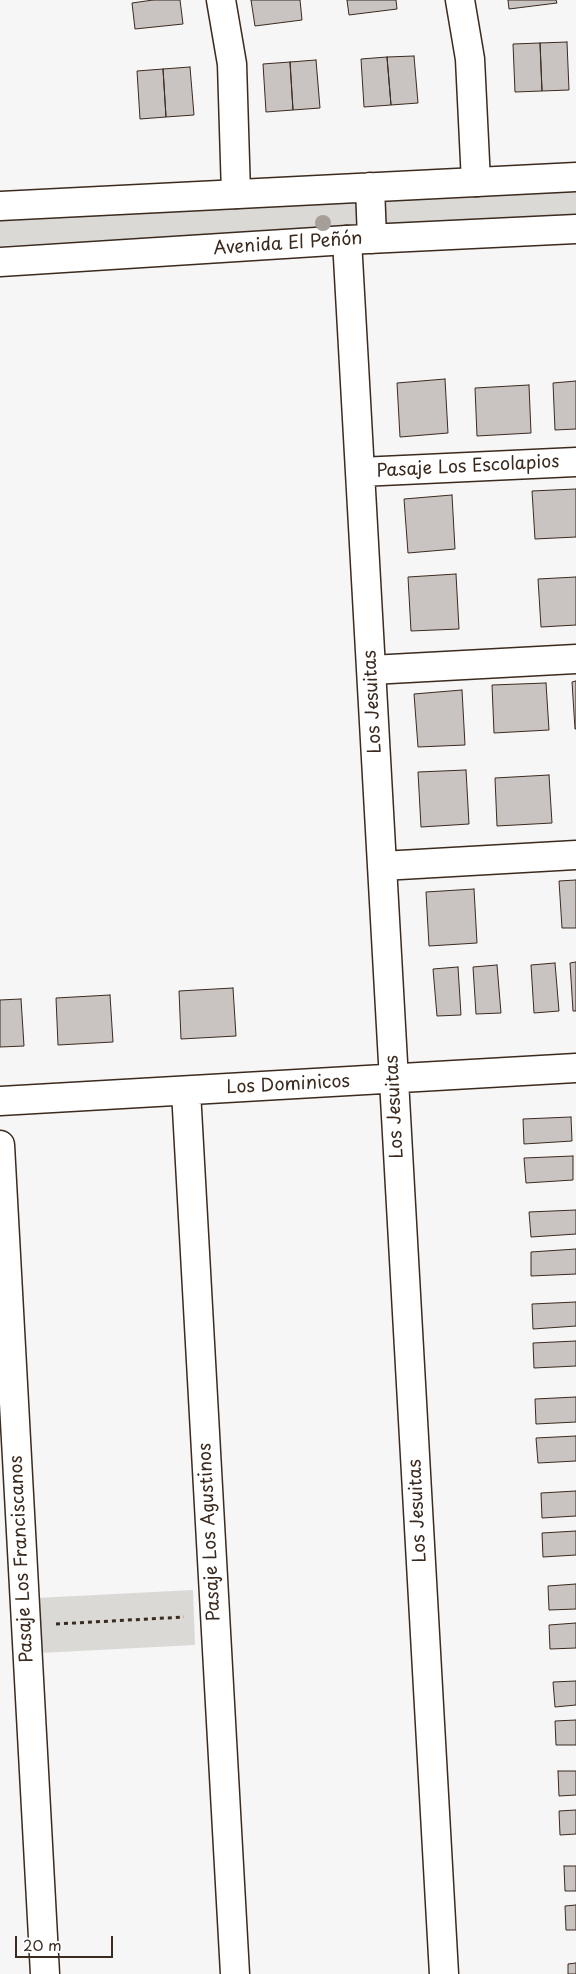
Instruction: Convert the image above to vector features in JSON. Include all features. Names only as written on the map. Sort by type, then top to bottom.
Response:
[{"type":"street","points":[[221,0],[232,64],[236,194]]},
{"type":"street","points":[[460,0],[470,59],[476,182]]},
{"type":"street","points":[[0,206],[576,177]]},
{"type":"street","name":"Los Jesuitas","points":[[370,187],[360,239],[360,472],[444,1974]]},
{"type":"street","name":"Avenida El Peñón","points":[[0,262],[360,239],[576,229]]},
{"type":"street","name":"Pasaje Los Escolapios","points":[[360,472],[576,462]]},
{"type":"street","points":[[371,670],[576,659]]},
{"type":"street","points":[[382,866],[576,855]]},
{"type":"street","name":"Los Dominicos","points":[[0,1101],[576,1068]]},
{"type":"street","name":"Pasaje Los Agustinos","points":[[186,1091],[234,1974]]},
{"type":"street","name":"Pasaje Los Franciscanos","points":[[0,1145],[45,1974]]},
{"type":"path","points":[[26,1625],[215,1615]]},
{"type":"shaded area","points":[[576,184],[576,214],[0,246],[0,218]]},
{"type":"shaded area","points":[[193,1590],[195,1645],[40,1653],[37,1598]]},
{"type":"building","points":[[153,0],[180,0],[183,24],[135,29],[132,3]]},
{"type":"building","points":[[251,0],[300,0],[302,20],[255,26]]},
{"type":"building","points":[[347,0],[396,0],[397,9],[349,15]]},
{"type":"building","points":[[508,0],[556,0],[557,3],[509,9]]},
{"type":"building","points":[[567,42],[569,90],[542,91],[540,43]]},
{"type":"building","points":[[540,43],[542,91],[515,92],[513,44]]},
{"type":"building","points":[[414,56],[418,103],[391,105],[387,57]]},
{"type":"building","points":[[387,57],[391,105],[364,107],[361,59]]},
{"type":"building","points":[[316,60],[320,108],[293,110],[290,62]]},
{"type":"building","points":[[290,62],[293,110],[266,112],[263,64]]},
{"type":"building","points":[[190,67],[194,115],[166,117],[163,69]]},
{"type":"building","points":[[163,69],[166,117],[140,119],[137,71]]},
{"type":"building","points":[[445,379],[448,433],[400,437],[397,383]]},
{"type":"building","points":[[576,381],[576,429],[555,430],[553,383]]},
{"type":"building","points":[[529,385],[531,433],[477,436],[475,388]]},
{"type":"building","points":[[576,489],[576,537],[535,539],[532,491]]},
{"type":"building","points":[[452,495],[455,549],[408,553],[404,499]]},
{"type":"building","points":[[456,574],[459,629],[411,631],[408,577]]},
{"type":"building","points":[[576,577],[576,625],[541,627],[538,579]]},
{"type":"building","points":[[576,681],[576,729],[575,729],[572,682]]},
{"type":"building","points":[[546,683],[549,730],[494,733],[492,685]]},
{"type":"building","points":[[462,690],[465,745],[418,747],[414,694]]},
{"type":"building","points":[[466,770],[469,824],[421,827],[418,772]]},
{"type":"building","points":[[549,775],[552,823],[497,826],[495,778]]},
{"type":"building","points":[[576,880],[576,928],[562,928],[559,881]]},
{"type":"building","points":[[474,889],[477,943],[429,946],[426,892]]},
{"type":"building","points":[[576,962],[576,1011],[573,1011],[570,963]]},
{"type":"building","points":[[555,963],[559,1011],[534,1013],[531,965]]},
{"type":"building","points":[[497,965],[501,1013],[476,1014],[473,967]]},
{"type":"building","points":[[458,967],[461,1015],[437,1016],[433,969]]},
{"type":"building","points":[[233,988],[236,1036],[181,1039],[179,991]]},
{"type":"building","points":[[110,995],[113,1042],[58,1045],[56,998]]},
{"type":"building","points":[[21,999],[24,1046],[0,1047],[0,1000]]},
{"type":"building","points":[[571,1117],[572,1141],[524,1144],[523,1119]]},
{"type":"building","points":[[573,1156],[573,1180],[526,1183],[524,1158]]},
{"type":"building","points":[[576,1210],[576,1234],[531,1237],[529,1212]]},
{"type":"building","points":[[576,1249],[576,1274],[531,1276],[531,1252]]},
{"type":"building","points":[[576,1302],[576,1326],[533,1329],[532,1304]]},
{"type":"building","points":[[576,1341],[576,1366],[534,1368],[533,1343]]},
{"type":"building","points":[[576,1397],[576,1422],[536,1424],[535,1399]]},
{"type":"building","points":[[576,1436],[576,1461],[538,1463],[536,1438]]},
{"type":"building","points":[[576,1491],[576,1516],[542,1518],[541,1493]]},
{"type":"building","points":[[576,1531],[576,1555],[543,1557],[542,1533]]},
{"type":"building","points":[[576,1584],[576,1609],[549,1610],[548,1586]]},
{"type":"building","points":[[576,1623],[576,1648],[550,1649],[549,1625]]},
{"type":"building","points":[[576,1681],[576,1705],[555,1707],[553,1682]]},
{"type":"building","points":[[576,1720],[576,1745],[556,1745],[555,1721]]},
{"type":"building","points":[[558,1771],[576,1771],[576,1795],[559,1796]]},
{"type":"building","points":[[576,1810],[576,1834],[560,1835],[559,1811]]},
{"type":"building","points":[[564,1866],[576,1866],[576,1891],[565,1891]]},
{"type":"building","points":[[576,1905],[576,1930],[566,1930],[565,1906]]},
{"type":"building","points":[[576,1963],[576,1974],[568,1974],[568,1964]]}]
